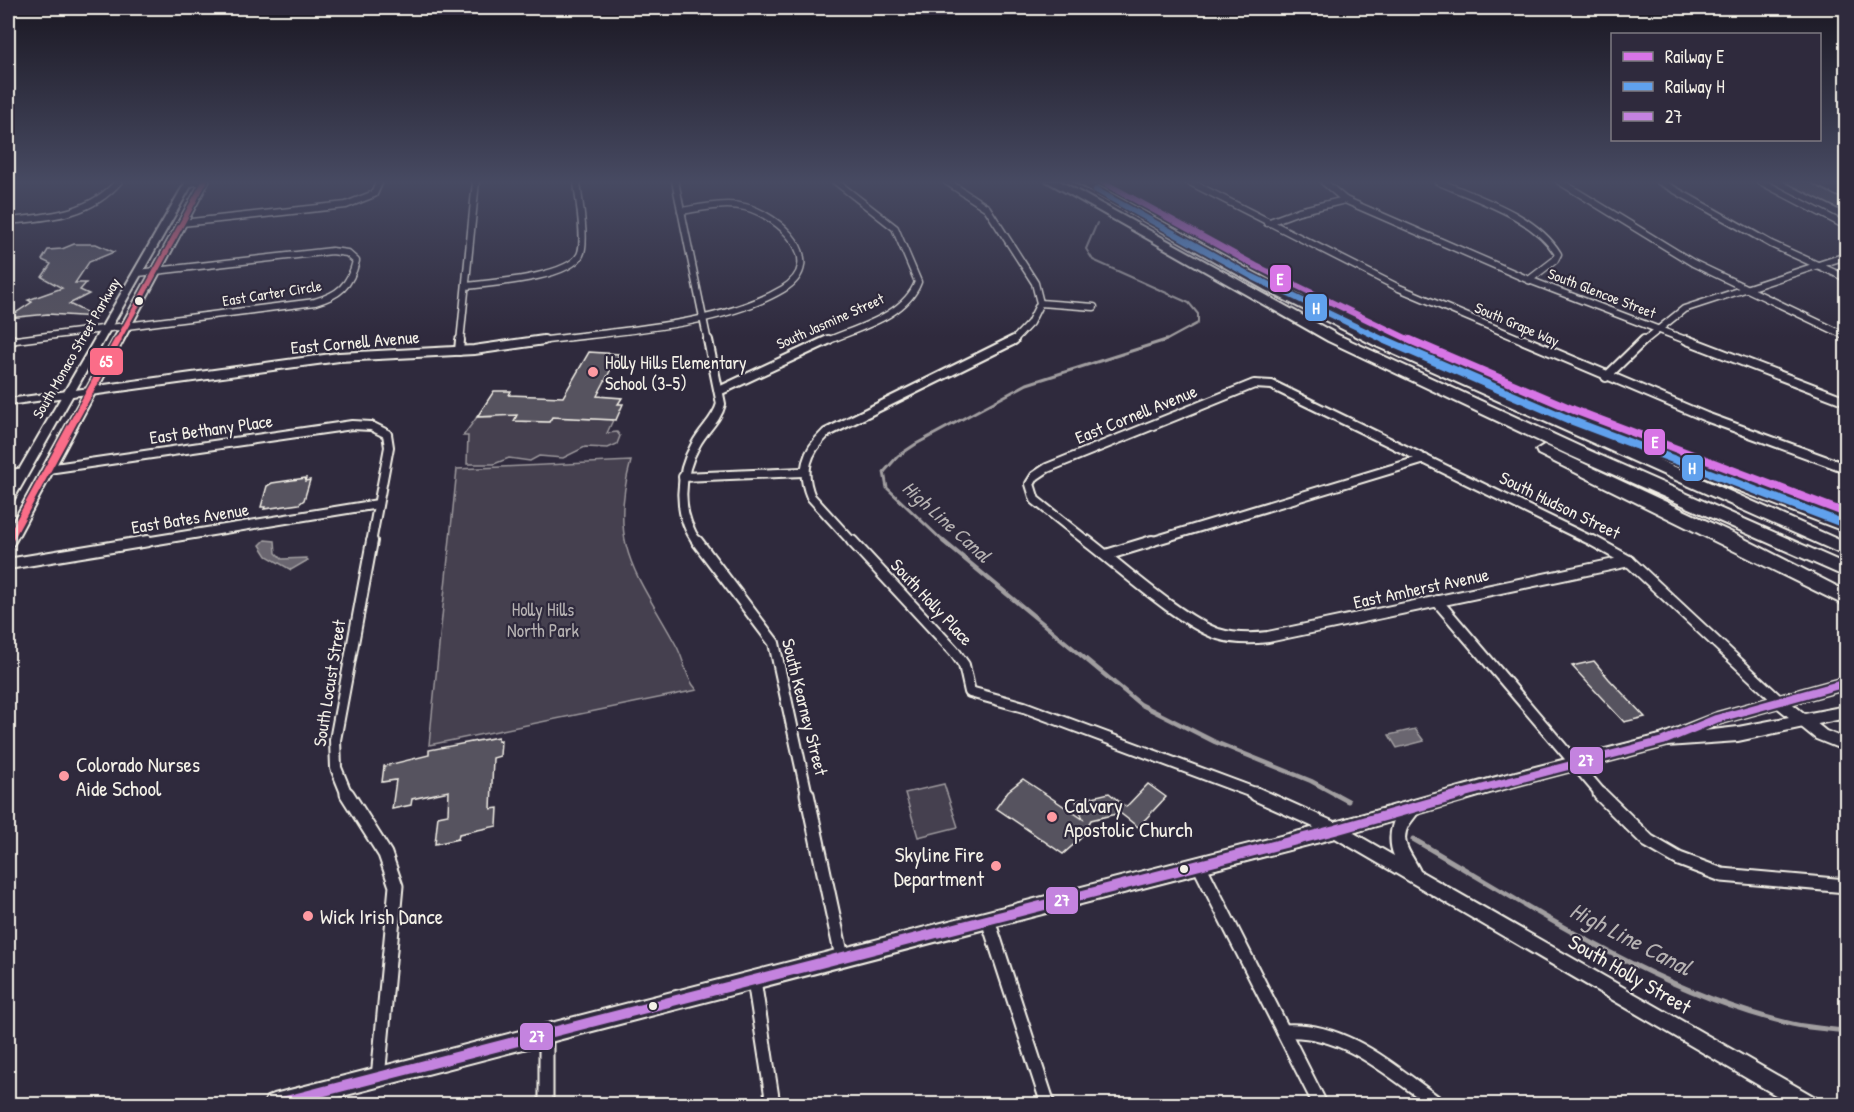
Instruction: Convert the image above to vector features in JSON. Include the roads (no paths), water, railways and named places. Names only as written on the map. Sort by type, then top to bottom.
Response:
[{"type":"highway","points":[[1141,233],[1495,427],[1731,539],[1846,599]]},
{"type":"highway","points":[[1172,233],[1261,282],[1383,344],[1846,550]]},
{"type":"highway","points":[[1333,338],[1565,446],[1846,571]]},
{"type":"highway","points":[[1383,344],[1846,526]]},
{"type":"main road","name":"South Monaco Street Parkway","points":[[8,499],[161,233]]},
{"type":"main road","name":"South Monaco Street Parkway","points":[[8,542],[177,233]]},
{"type":"main road","points":[[274,1104],[320,1099],[378,1078],[1335,830],[1575,763],[1663,741],[1703,723],[1846,683]]},
{"type":"main road","points":[[1663,741],[1723,737],[1846,712]]},
{"type":"street","points":[[459,351],[471,233]]},
{"type":"street","points":[[466,285],[528,276],[558,268],[576,259],[581,248],[580,233]]},
{"type":"street","name":"South Kearney Street","points":[[686,233],[705,317],[721,409],[696,443],[683,477],[682,504],[692,533],[774,643],[842,957]]},
{"type":"street","name":"East Cornell Avenue","points":[[8,402],[339,357],[459,351],[705,317],[790,284],[802,270],[802,259],[792,238],[785,233]]},
{"type":"street","name":"South Jasmine Street","points":[[719,391],[773,364],[894,312],[914,293],[918,282],[897,233]]},
{"type":"street","points":[[683,477],[803,472],[809,450],[826,433],[1004,347],[1030,323],[1040,303],[1035,283],[1003,233]]},
{"type":"street","name":"South Grape Way","points":[[1287,233],[1399,288],[1606,377],[1821,461],[1846,468]]},
{"type":"street","name":"South Glencoe Street","points":[[1421,233],[1529,280],[1846,402]]},
{"type":"street","points":[[1529,280],[1555,260],[1558,254],[1556,246],[1539,233]]},
{"type":"street","points":[[1644,233],[1693,263],[1846,336]]},
{"type":"street","points":[[1751,233],[1846,279]]},
{"type":"street","name":"East Carter Circle","points":[[126,326],[315,302],[344,290],[352,279],[356,261],[347,253],[332,251],[138,273]]},
{"type":"street","points":[[1606,377],[1657,328],[1684,309],[1846,256]]},
{"type":"street","points":[[1040,303],[1094,308]]},
{"type":"street","points":[[8,341],[126,326]]},
{"type":"street","name":"East Cornell Avenue","points":[[1106,555],[1039,505],[1032,495],[1030,484],[1035,476],[1047,468],[1260,382]]},
{"type":"street","name":"South Hudson Street","points":[[1260,382],[1278,387],[1600,544],[1629,561],[1803,722],[1832,741],[1846,745]]},
{"type":"street","name":"East Bethany Place","points":[[48,469],[339,427],[362,425],[379,428]]},
{"type":"street","name":"South Locust Street","points":[[378,1078],[395,915],[395,881],[388,859],[341,781],[335,754],[389,442],[387,434],[379,428]]},
{"type":"street","points":[[1106,555],[1425,459]]},
{"type":"street","points":[[8,475],[23,472]]},
{"type":"street","name":"South Holly Place","points":[[803,472],[808,490],[822,510],[954,651],[964,666],[970,692],[1024,707],[1259,795],[1335,830]]},
{"type":"street","name":"East Bates Avenue","points":[[8,564],[378,504]]},
{"type":"street","name":"East Amherst Avenue","points":[[1106,555],[1191,620],[1220,635],[1261,638],[1629,561]]},
{"type":"street","points":[[1437,601],[1619,814],[1643,837],[1694,867],[1736,878],[1846,886]]},
{"type":"street","points":[[1413,808],[1401,822],[1396,838],[1401,855],[1417,877]]},
{"type":"street","name":"South Holly Street","points":[[1335,830],[1808,1104]]},
{"type":"street","points":[[1199,865],[1320,1104]]},
{"type":"street","points":[[988,920],[1048,1104]]},
{"type":"street","points":[[754,980],[773,1104]]},
{"type":"street","points":[[1283,1031],[1304,1028],[1335,1035],[1438,1104]]},
{"type":"street","points":[[546,1034],[546,1104]]},
{"type":"waterway","name":"High Line Canal","points":[[1093,233],[1086,249],[1093,260],[1189,303],[1198,314],[1198,323],[1163,342]]},
{"type":"waterway","name":"High Line Canal","points":[[945,543],[887,488],[884,472],[898,456],[1027,384],[1166,340]]},
{"type":"waterway","name":"High Line Canal","points":[[943,541],[1140,704],[1215,742],[1311,781],[1337,795]]},
{"type":"waterway","name":"High Line Canal","points":[[1335,794],[1348,801]]},
{"type":"waterway","name":"High Line Canal","points":[[1413,839],[1596,945],[1693,992],[1742,1010],[1792,1024],[1846,1031]]},
{"type":"rail line","name":"H","points":[[1174,233],[1278,289],[1436,364],[1638,447],[1842,523]]},
{"type":"rail line","name":"E","points":[[1194,233],[1283,280],[1507,383],[1642,437],[1846,513]]},
{"type":"place","name":"Holly Hills Elementary School (3-5)","points":[[593,372]]},
{"type":"place","name":"Colorado Nurses Aide School","points":[[64,776]]},
{"type":"place","name":"Calvary Apostolic Church","points":[[1052,817]]},
{"type":"place","name":"Skyline Fire Department","points":[[996,866]]},
{"type":"place","name":"Wick Irish Dance","points":[[308,916]]},
{"type":"park label","name":"Holly Hills North Park","points":[[543,619]]}]
